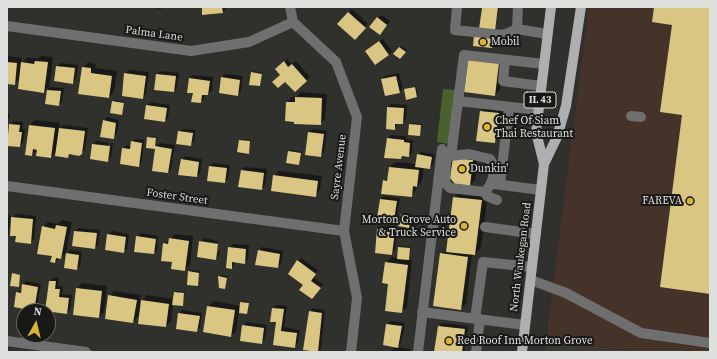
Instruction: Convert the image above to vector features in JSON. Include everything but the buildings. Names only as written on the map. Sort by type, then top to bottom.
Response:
[{"type":"main road","name":"North Waukegan Road","points":[[544,164],[536,132],[551,7]]},
{"type":"main road","name":"North Waukegan Road","points":[[522,352],[544,164],[557,137],[566,106],[581,7]]},
{"type":"street","points":[[290,7],[293,22]]},
{"type":"street","points":[[457,7],[455,30],[503,35],[517,29],[547,34]]},
{"type":"street","points":[[517,29],[518,7]]},
{"type":"street","name":"Palma Lane","points":[[7,26],[191,51],[249,42],[293,22]]},
{"type":"street","name":"Sayre Avenue","points":[[293,22],[336,62],[357,117],[344,232],[357,298],[351,352]]},
{"type":"street","points":[[541,190],[496,185],[485,192],[450,188],[445,183],[446,161],[451,156],[464,55],[544,64]]},
{"type":"street","points":[[505,60],[503,81],[541,86]]},
{"type":"street","points":[[458,101],[538,110]]},
{"type":"street","points":[[496,185],[509,107]]},
{"type":"street","points":[[418,352],[442,149]]},
{"type":"street","points":[[451,156],[470,154],[490,159],[494,165],[496,185]]},
{"type":"street","name":"Foster Street","points":[[7,186],[344,232]]},
{"type":"street","points":[[485,192],[488,196],[497,200]]},
{"type":"street","points":[[485,227],[536,234]]},
{"type":"street","points":[[476,352],[483,262],[532,267]]},
{"type":"street","points":[[531,280],[566,293],[641,333],[710,343]]},
{"type":"street","points":[[422,312],[525,325]]},
{"type":"street","points":[[7,342],[86,352]]},
{"type":"shaded area","points":[[589,7],[710,7],[710,352],[635,352],[546,340]]},
{"type":"shaded area","points":[[546,340],[635,352],[545,352]]},
{"type":"green space","points":[[443,89],[455,90],[449,144],[437,142]]},
{"type":"place","name":"Mobil","points":[[483,42]]},
{"type":"place","name":"Chef Of Siam Thai Restaurant","points":[[487,127]]},
{"type":"place","name":"Dunkin'","points":[[462,169]]},
{"type":"place","name":"FAREVA","points":[[690,201]]},
{"type":"place","name":"Morton Grove Auto & Truck Service","points":[[464,226]]},
{"type":"place","name":"Red Roof Inn Morton Grove","points":[[449,341]]}]
